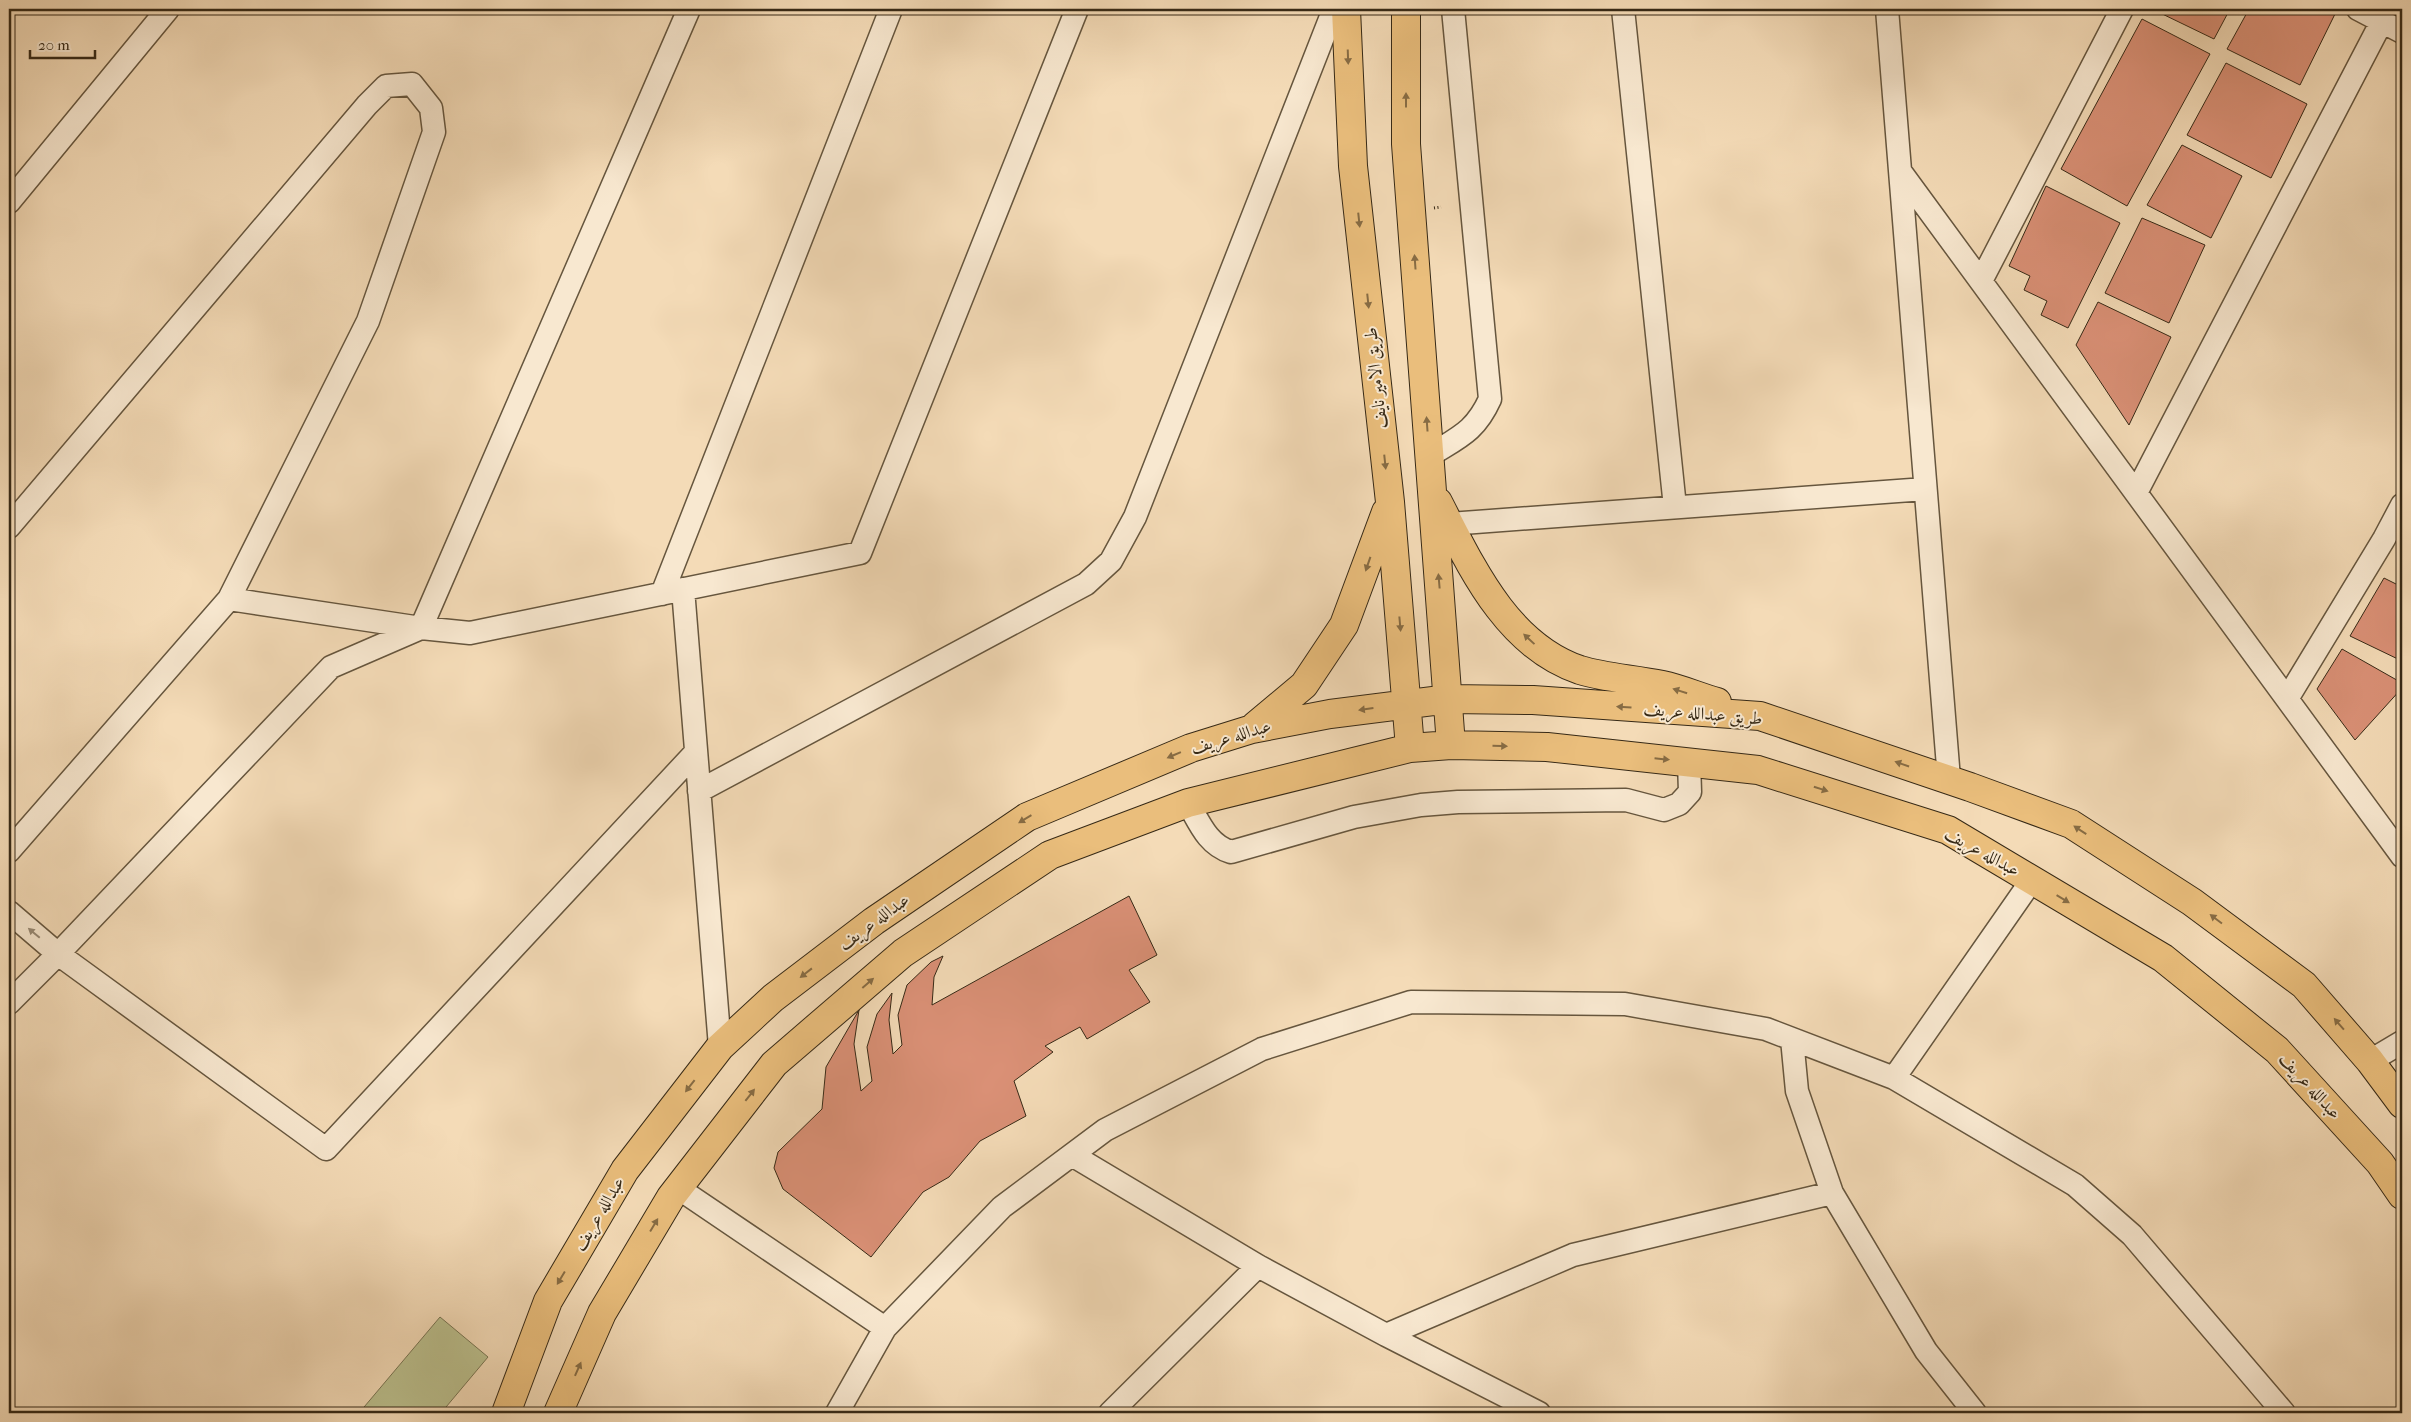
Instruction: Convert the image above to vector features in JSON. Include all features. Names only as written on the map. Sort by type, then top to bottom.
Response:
[{"type":"main road","name":"طريق الامير نايف","points":[[1346,9],[1353,166],[1390,502],[1410,748]]},
{"type":"main road","points":[[558,1413],[602,1313],[678,1188],[774,1064],[903,953],[1050,855],[1188,804],[1410,748],[1451,745],[1406,144],[1406,9]]},
{"type":"main road","points":[[1432,490],[1466,558],[1498,610],[1545,654],[1580,670],[1664,685],[1760,716]]},
{"type":"main road","points":[[1252,729],[1304,685],[1344,625],[1363,579],[1390,502]]},
{"type":"main road","name":"طريق عبدالله عريف","points":[[1449,699],[1533,700],[1760,716],[1949,779]]},
{"type":"main road","name":"عبدالله عريف","points":[[506,1413],[548,1300],[626,1170],[720,1047],[773,998],[874,921],[1028,817],[1191,748],[1252,729],[1330,714],[1449,699]]},
{"type":"main road","name":"عبدالله عريف","points":[[1451,745],[1547,747],[1758,770],[1948,830],[2163,958],[2278,1050],[2380,1163],[2402,1195]]},
{"type":"main road","points":[[1949,779],[2071,824],[2192,902],[2304,985],[2370,1061],[2402,1104]]},
{"type":"street","points":[[9,202],[168,9]]},
{"type":"street","points":[[12,992],[58,954],[330,667],[421,628],[689,9]]},
{"type":"street","points":[[720,1047],[696,752],[673,592],[891,9]]},
{"type":"street","points":[[229,599],[421,628],[470,633],[860,553],[1077,9]]},
{"type":"street","points":[[699,791],[1086,584],[1111,562],[1135,517],[1334,9]]},
{"type":"street","points":[[1429,456],[1471,429],[1482,416],[1490,399],[1453,9]]},
{"type":"street","points":[[1623,9],[1675,507]]},
{"type":"street","points":[[1887,9],[1949,779]]},
{"type":"street","points":[[1981,281],[2122,9]]},
{"type":"street","points":[[2358,9],[2402,32]]},
{"type":"street","points":[[2136,493],[2382,21]]},
{"type":"street","points":[[9,526],[367,105],[386,86],[412,84],[431,108],[434,132],[368,321],[229,599],[9,850]]},
{"type":"street","points":[[1900,171],[2287,699],[2398,843]]},
{"type":"street","points":[[1449,524],[1925,489]]},
{"type":"street","points":[[2287,699],[2384,539],[2402,505]]},
{"type":"street","points":[[9,912],[58,954],[326,1149],[696,752]]},
{"type":"street","points":[[1188,804],[1210,840],[1220,849],[1231,852],[1354,817],[1421,804],[1626,800],[1664,810],[1680,804],[1690,792],[1689,762]]},
{"type":"street","points":[[1894,1078],[2032,880]]},
{"type":"street","points":[[837,1413],[885,1328],[1002,1207],[1105,1130],[1262,1049],[1412,1002],[1625,1004],[1766,1029],[1894,1078],[2075,1184],[2132,1235],[2284,1413]]},
{"type":"street","points":[[1792,1039],[1797,1091],[1832,1193],[1926,1351],[1975,1413]]},
{"type":"street","points":[[2370,1061],[2402,1042]]},
{"type":"street","points":[[1072,1155],[1258,1266],[1537,1413]]},
{"type":"street","points":[[678,1188],[885,1328]]},
{"type":"street","points":[[1386,1335],[1573,1255],[1832,1193]]},
{"type":"street","points":[[1110,1413],[1258,1266]]},
{"type":"green space","points":[[440,1317],[488,1357],[441,1413],[359,1413]]},
{"type":"building","points":[[2152,9],[2230,9],[2214,39]]},
{"type":"building","points":[[2249,9],[2325,9],[2335,14],[2300,85],[2227,49]]},
{"type":"building","points":[[2142,19],[2210,54],[2127,206],[2061,169]]},
{"type":"building","points":[[2226,63],[2307,104],[2271,178],[2187,135]]},
{"type":"building","points":[[2182,145],[2242,176],[2211,238],[2147,205]]},
{"type":"building","points":[[2046,186],[2120,223],[2068,328],[2041,315],[2047,301],[2024,290],[2030,276],[2009,266]]},
{"type":"building","points":[[2142,218],[2205,245],[2169,323],[2105,293]]},
{"type":"building","points":[[2098,302],[2171,337],[2129,425],[2076,345]]},
{"type":"building","points":[[2384,578],[2402,587],[2402,661],[2350,636]]},
{"type":"building","points":[[2342,649],[2402,683],[2402,688],[2355,740],[2317,689]]},
{"type":"building","points":[[1129,896],[1157,955],[1129,970],[1150,1002],[1087,1039],[1080,1027],[1045,1046],[1053,1052],[1014,1081],[1026,1116],[980,1141],[949,1177],[923,1192],[871,1257],[783,1189],[774,1168],[778,1152],[822,1109],[826,1067],[859,1010],[854,1044],[861,1091],[872,1081],[867,1047],[877,1014],[892,993],[889,1020],[893,1054],[902,1045],[898,1015],[907,985],[931,962],[943,956],[934,977],[932,1005]]}]
